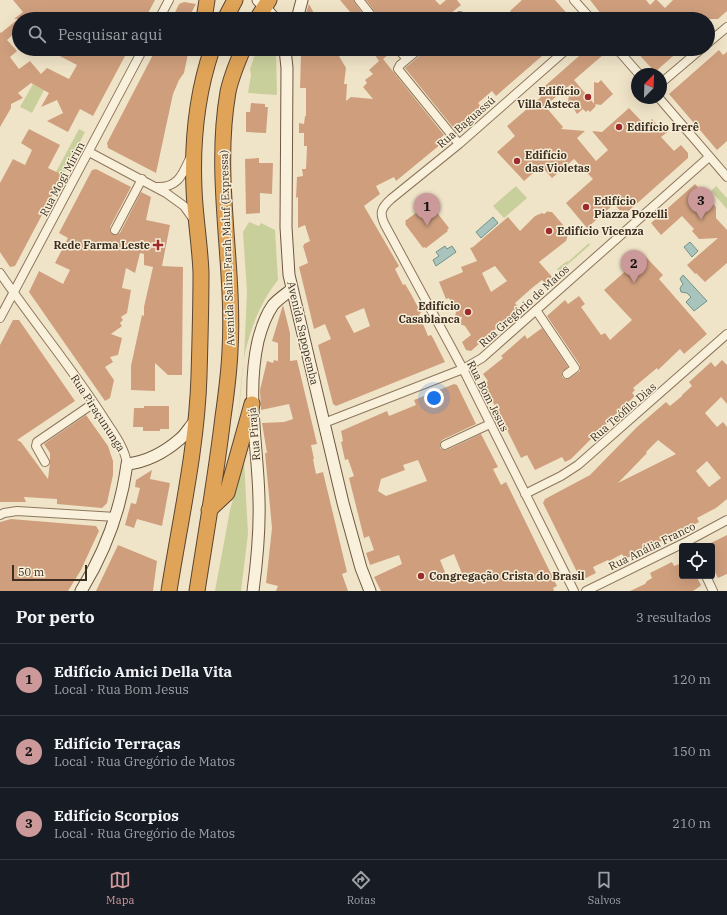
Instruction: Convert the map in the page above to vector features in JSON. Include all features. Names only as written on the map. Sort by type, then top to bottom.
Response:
[{"type":"highway","points":[[205,12],[207,0]]},
{"type":"highway","points":[[229,12],[235,0]]},
{"type":"highway","points":[[200,56],[200,69],[203,82]]},
{"type":"highway","points":[[169,591],[196,420],[199,376],[201,273],[194,189],[194,148],[197,115],[203,82],[210,56]]},
{"type":"highway","name":"Avenida Salim Farah Maluf (Expressa)","points":[[197,591],[218,457],[230,351],[230,300],[224,208],[224,126],[228,91],[240,56]]},
{"type":"highway","points":[[209,510],[227,492],[252,404]]},
{"type":"main road","points":[[298,12],[302,0]]},
{"type":"main road","name":"Avenida Sapopemba","points":[[286,56],[287,68],[286,227],[289,275],[343,503],[361,568],[370,591]]},
{"type":"main road","name":"Avenida Sapopemba","points":[[287,68],[291,56]]},
{"type":"main road","name":"Rua Pirajá","points":[[253,591],[258,553],[259,501],[252,404],[255,357],[260,333],[266,317],[273,305],[292,289]]},
{"type":"main road","points":[[127,464],[146,460],[158,454],[180,439],[196,420]]},
{"type":"main road","name":"Rua Piraçununga","points":[[81,591],[100,555],[116,517],[124,486],[127,464]]},
{"type":"street","points":[[163,12],[169,0]]},
{"type":"street","points":[[359,0],[368,12]]},
{"type":"street","points":[[574,0],[585,12]]},
{"type":"street","points":[[715,37],[727,27]]},
{"type":"street","name":"Rua Mogi Mirim","points":[[0,318],[139,56]]},
{"type":"street","points":[[404,56],[407,59]]},
{"type":"street","points":[[411,56],[399,66],[399,71],[459,144]]},
{"type":"street","name":"Rua Baguassú","points":[[381,213],[383,206],[459,144],[559,56]]},
{"type":"street","points":[[623,56],[633,68]]},
{"type":"street","points":[[667,78],[693,56]]},
{"type":"street","points":[[664,104],[727,178]]},
{"type":"street","points":[[156,187],[170,186],[179,179],[194,148]]},
{"type":"street","points":[[89,152],[142,179],[184,206],[198,226]]},
{"type":"street","name":"Rua Gregório de Matos","points":[[324,423],[463,369],[482,358],[709,157]]},
{"type":"street","points":[[115,230],[142,179]]},
{"type":"street","name":"Rua Bom Jesus","points":[[381,213],[385,225],[463,369],[574,591]]},
{"type":"street","name":"Rua Piraçununga","points":[[0,273],[94,403],[124,452],[127,464]]},
{"type":"street","points":[[536,310],[575,368],[567,374]]},
{"type":"street","name":"Rua Teófilo Dias","points":[[525,494],[561,476],[578,465],[727,334]]},
{"type":"street","points":[[45,462],[36,446],[37,442],[94,403]]},
{"type":"street","points":[[444,445],[490,424]]},
{"type":"street","points":[[0,515],[17,511],[116,517]]},
{"type":"street","name":"Rua Anália Franco","points":[[691,543],[727,520]]},
{"type":"street","name":"Rua Anália Franco","points":[[586,591],[679,549]]},
{"type":"street","points":[[707,579],[713,591]]},
{"type":"green space","points":[[255,56],[276,56],[277,95],[248,93],[251,75],[250,69]]},
{"type":"green space","points":[[33,84],[44,90],[32,113],[20,107]]},
{"type":"green space","points":[[79,129],[85,132],[63,175],[56,172]]},
{"type":"green space","points":[[516,186],[527,198],[504,218],[493,206]]},
{"type":"green space","points":[[716,186],[727,198],[727,209],[711,191]]},
{"type":"green space","points":[[249,222],[259,226],[261,223],[275,230],[278,280],[257,315],[247,343],[244,362],[247,292],[243,232]]},
{"type":"green space","points":[[589,243],[590,245],[559,272],[557,269],[567,261],[568,262]]},
{"type":"green space","points":[[244,362],[238,421],[242,378]]},
{"type":"green space","points":[[244,460],[248,534],[241,591],[215,591],[230,510]]},
{"type":"water","points":[[493,217],[498,223],[481,238],[476,232]]},
{"type":"water","points":[[690,242],[698,251],[692,257],[684,247]]},
{"type":"water","points":[[445,246],[447,249],[452,246],[456,252],[436,266],[433,260],[439,256],[436,252]]},
{"type":"water","points":[[683,275],[707,301],[694,311],[686,302],[691,297],[687,293],[681,292],[680,288],[683,284],[680,279]]},
{"type":"building","points":[[13,0],[155,0],[149,12],[23,12]]},
{"type":"building","points":[[340,0],[354,0],[362,12],[350,12]]},
{"type":"building","points":[[366,0],[435,0],[440,5],[446,0],[457,0],[461,5],[452,12],[375,12]]},
{"type":"building","points":[[522,0],[555,0],[566,12],[511,12],[510,11]]},
{"type":"building","points":[[590,0],[646,0],[650,5],[657,0],[665,8],[673,0],[727,0],[727,11],[718,19],[715,19],[715,12],[599,12]]},
{"type":"building","points":[[184,2],[196,4],[192,12],[175,12],[179,4]]},
{"type":"building","points":[[309,4],[313,12],[306,12]]},
{"type":"building","points":[[12,24],[12,35],[7,40],[12,46],[12,55],[10,57],[19,69],[30,61],[41,74],[47,68],[69,79],[77,65],[60,56],[125,56],[93,116],[80,109],[68,132],[47,121],[63,113],[57,100],[41,107],[49,93],[31,83],[18,93],[23,98],[11,104],[11,108],[0,127],[0,32],[1,33]]},
{"type":"building","points":[[719,50],[723,55],[727,52],[727,141],[717,150],[669,94],[712,56],[715,56],[715,54]]},
{"type":"building","points":[[152,56],[188,56],[184,73],[173,94],[156,173],[108,148],[107,143]]},
{"type":"building","points":[[301,56],[339,56],[346,68],[344,84],[347,84],[346,101],[351,97],[373,99],[363,87],[367,83],[365,80],[373,74],[369,70],[379,61],[376,56],[387,56],[383,59],[444,135],[438,140],[441,144],[396,181],[394,177],[376,186],[380,194],[364,206],[399,266],[395,269],[403,285],[405,284],[421,313],[419,314],[428,336],[431,335],[433,338],[445,362],[336,406],[333,404],[318,345],[331,339],[325,324],[314,329],[299,267],[308,263],[303,246],[310,241],[305,225],[298,228],[298,197],[296,198],[297,177],[303,176],[302,169],[306,169],[307,146],[304,146],[304,133],[299,133],[299,123],[304,124],[306,116],[306,88],[300,88]],"holes":[[[364,308],[370,326],[354,333],[345,316]]]},
{"type":"building","points":[[419,56],[542,56],[496,96],[492,91],[478,103],[482,108],[456,131],[405,68]]},
{"type":"building","points":[[579,56],[602,56],[574,80],[596,106],[590,112],[588,110],[586,112],[583,109],[577,114],[574,109],[569,107],[570,85],[545,106],[563,127],[561,129],[585,131],[577,138],[596,161],[608,150],[592,131],[602,132],[629,108],[645,125],[652,119],[658,126],[662,123],[669,131],[661,137],[674,151],[681,145],[688,153],[688,158],[624,215],[614,204],[587,228],[566,203],[593,179],[574,159],[552,178],[541,166],[524,181],[497,152],[515,136],[507,126],[541,97],[537,93]]},
{"type":"building","points":[[640,56],[673,56],[660,68],[651,68]]},
{"type":"building","points":[[601,80],[613,94],[601,105],[594,104],[594,82],[598,83]]},
{"type":"building","points":[[251,103],[265,104],[265,107],[268,107],[266,133],[246,132],[246,112],[250,112]]},
{"type":"building","points":[[29,129],[60,145],[48,168],[63,175],[15,266],[10,267],[0,252],[0,183],[13,159],[25,165],[32,150],[21,143]]},
{"type":"building","points":[[259,158],[259,163],[273,163],[272,194],[260,193],[260,213],[246,214],[245,159]]},
{"type":"building","points":[[96,169],[131,187],[110,227],[111,233],[115,235],[120,233],[141,192],[151,197],[146,220],[170,225],[162,266],[183,267],[182,375],[168,375],[155,363],[155,391],[131,390],[131,366],[142,315],[144,316],[144,307],[153,267],[144,265],[144,254],[140,253],[135,273],[126,268],[122,288],[131,290],[127,313],[121,317],[123,320],[120,323],[122,326],[111,334],[122,338],[118,355],[110,357],[113,362],[105,367],[114,380],[110,398],[105,401],[29,292],[39,271],[63,284],[70,270],[55,263],[68,238],[59,233],[92,170]]},
{"type":"building","points":[[695,184],[716,207],[716,218],[727,230],[727,263],[705,282],[687,265],[718,238],[699,239],[692,231],[694,229],[682,216],[661,235],[651,223]]},
{"type":"building","points":[[428,204],[429,206],[431,205],[449,228],[447,230],[448,231],[426,248],[423,248],[405,224],[405,221]]},
{"type":"building","points":[[548,211],[552,212],[569,232],[566,241],[539,262],[553,278],[546,284],[542,280],[532,288],[515,303],[519,308],[471,351],[466,350],[462,342],[471,335],[465,326],[460,324],[462,317],[455,316],[456,312],[449,298],[446,299],[439,282],[463,272],[461,267],[477,261],[470,248],[508,217],[520,231],[535,216],[542,213],[544,214]],"holes":[[[495,266],[507,281],[491,292],[482,273]]]},
{"type":"building","points":[[644,255],[663,275],[659,279],[707,334],[684,354],[680,349],[658,370],[657,368],[633,388],[635,390],[632,393],[635,396],[571,459],[565,462],[562,457],[535,470],[527,455],[521,458],[484,384],[488,381],[483,374],[503,358],[501,356],[525,335],[527,339],[542,328],[568,367],[562,372],[562,377],[565,379],[570,378],[580,371],[580,365],[547,316],[565,300],[568,304],[579,296],[585,304],[581,307],[601,335],[605,333],[610,340],[632,320],[604,290]]},
{"type":"building","points":[[283,305],[290,333],[290,361],[297,360],[317,444],[311,445],[316,474],[323,472],[347,572],[342,574],[348,591],[276,591],[278,586],[266,583],[272,528],[265,453],[267,453],[262,423],[284,422],[293,419],[289,404],[261,410],[260,390],[267,361],[273,363],[274,360],[278,361],[278,343],[272,341]]},
{"type":"building","points":[[13,320],[19,320],[75,401],[17,440],[21,442],[48,479],[50,453],[44,444],[86,415],[108,446],[113,461],[113,475],[107,503],[102,508],[57,504],[57,499],[24,497],[26,502],[0,502],[0,345]]},
{"type":"building","points":[[722,360],[727,365],[727,404],[721,397],[705,413],[717,427],[723,422],[727,427],[727,499],[716,508],[697,518],[699,522],[625,559],[622,554],[593,567],[596,573],[584,579],[580,578],[543,503],[545,499],[590,475],[637,427],[666,402],[670,406],[682,396],[692,386],[689,382],[711,362],[715,367]],"holes":[[[658,440],[676,454],[618,483],[647,453],[646,452]],[[707,461],[721,478],[709,487],[696,471]]]},
{"type":"building","points":[[454,384],[457,385],[476,424],[442,440],[440,448],[447,450],[481,434],[498,467],[493,469],[501,485],[506,482],[557,586],[553,588],[554,591],[381,591],[374,577],[402,564],[399,555],[370,565],[366,553],[374,550],[369,536],[364,538],[349,478],[354,476],[348,459],[345,460],[341,442],[343,441],[341,431],[387,411],[389,416],[416,405],[414,400]],"holes":[[[418,460],[427,481],[386,496],[378,491],[381,479],[405,470],[403,465]],[[454,554],[463,576],[449,582],[440,560]]]},
{"type":"building","points":[[144,406],[169,406],[169,429],[160,429],[160,431],[143,431],[143,427],[133,427],[134,408],[144,408]]},
{"type":"building","points":[[152,470],[150,479],[170,483],[162,526],[137,519],[134,528],[125,525],[131,503],[136,504],[140,488],[135,487],[136,480]]},
{"type":"building","points":[[11,519],[96,526],[99,531],[81,570],[68,591],[0,591],[0,522]]},
{"type":"building","points":[[727,535],[727,574],[718,578],[715,572],[715,543],[711,543]]},
{"type":"building","points":[[118,545],[157,561],[153,591],[96,591]]},
{"type":"building","points":[[672,562],[674,566],[679,564],[679,579],[698,579],[701,585],[693,591],[630,591],[645,584],[652,578],[650,573]]},
{"type":"place","name":"Edifício Villa Asteca","points":[[588,97]]},
{"type":"place","name":"Edifício Irerê","points":[[619,127]]},
{"type":"place","name":"Edifício das Violetas","points":[[517,161]]},
{"type":"place","name":"Edifício Piazza Pozelli","points":[[586,207]]},
{"type":"place","name":"Edifício Scorpios","points":[[701,220]]},
{"type":"place","name":"Edifício Amici Della Vita","points":[[427,226]]},
{"type":"place","name":"Edifício Vicenza","points":[[549,231]]},
{"type":"place","name":"Rede Farma Leste","points":[[158,245]]},
{"type":"place","name":"Edifício Terraças","points":[[634,283]]},
{"type":"place","name":"Edifício Casablanca","points":[[468,312]]},
{"type":"place","name":"Congregação Crista do Brasil","points":[[421,576]]}]
